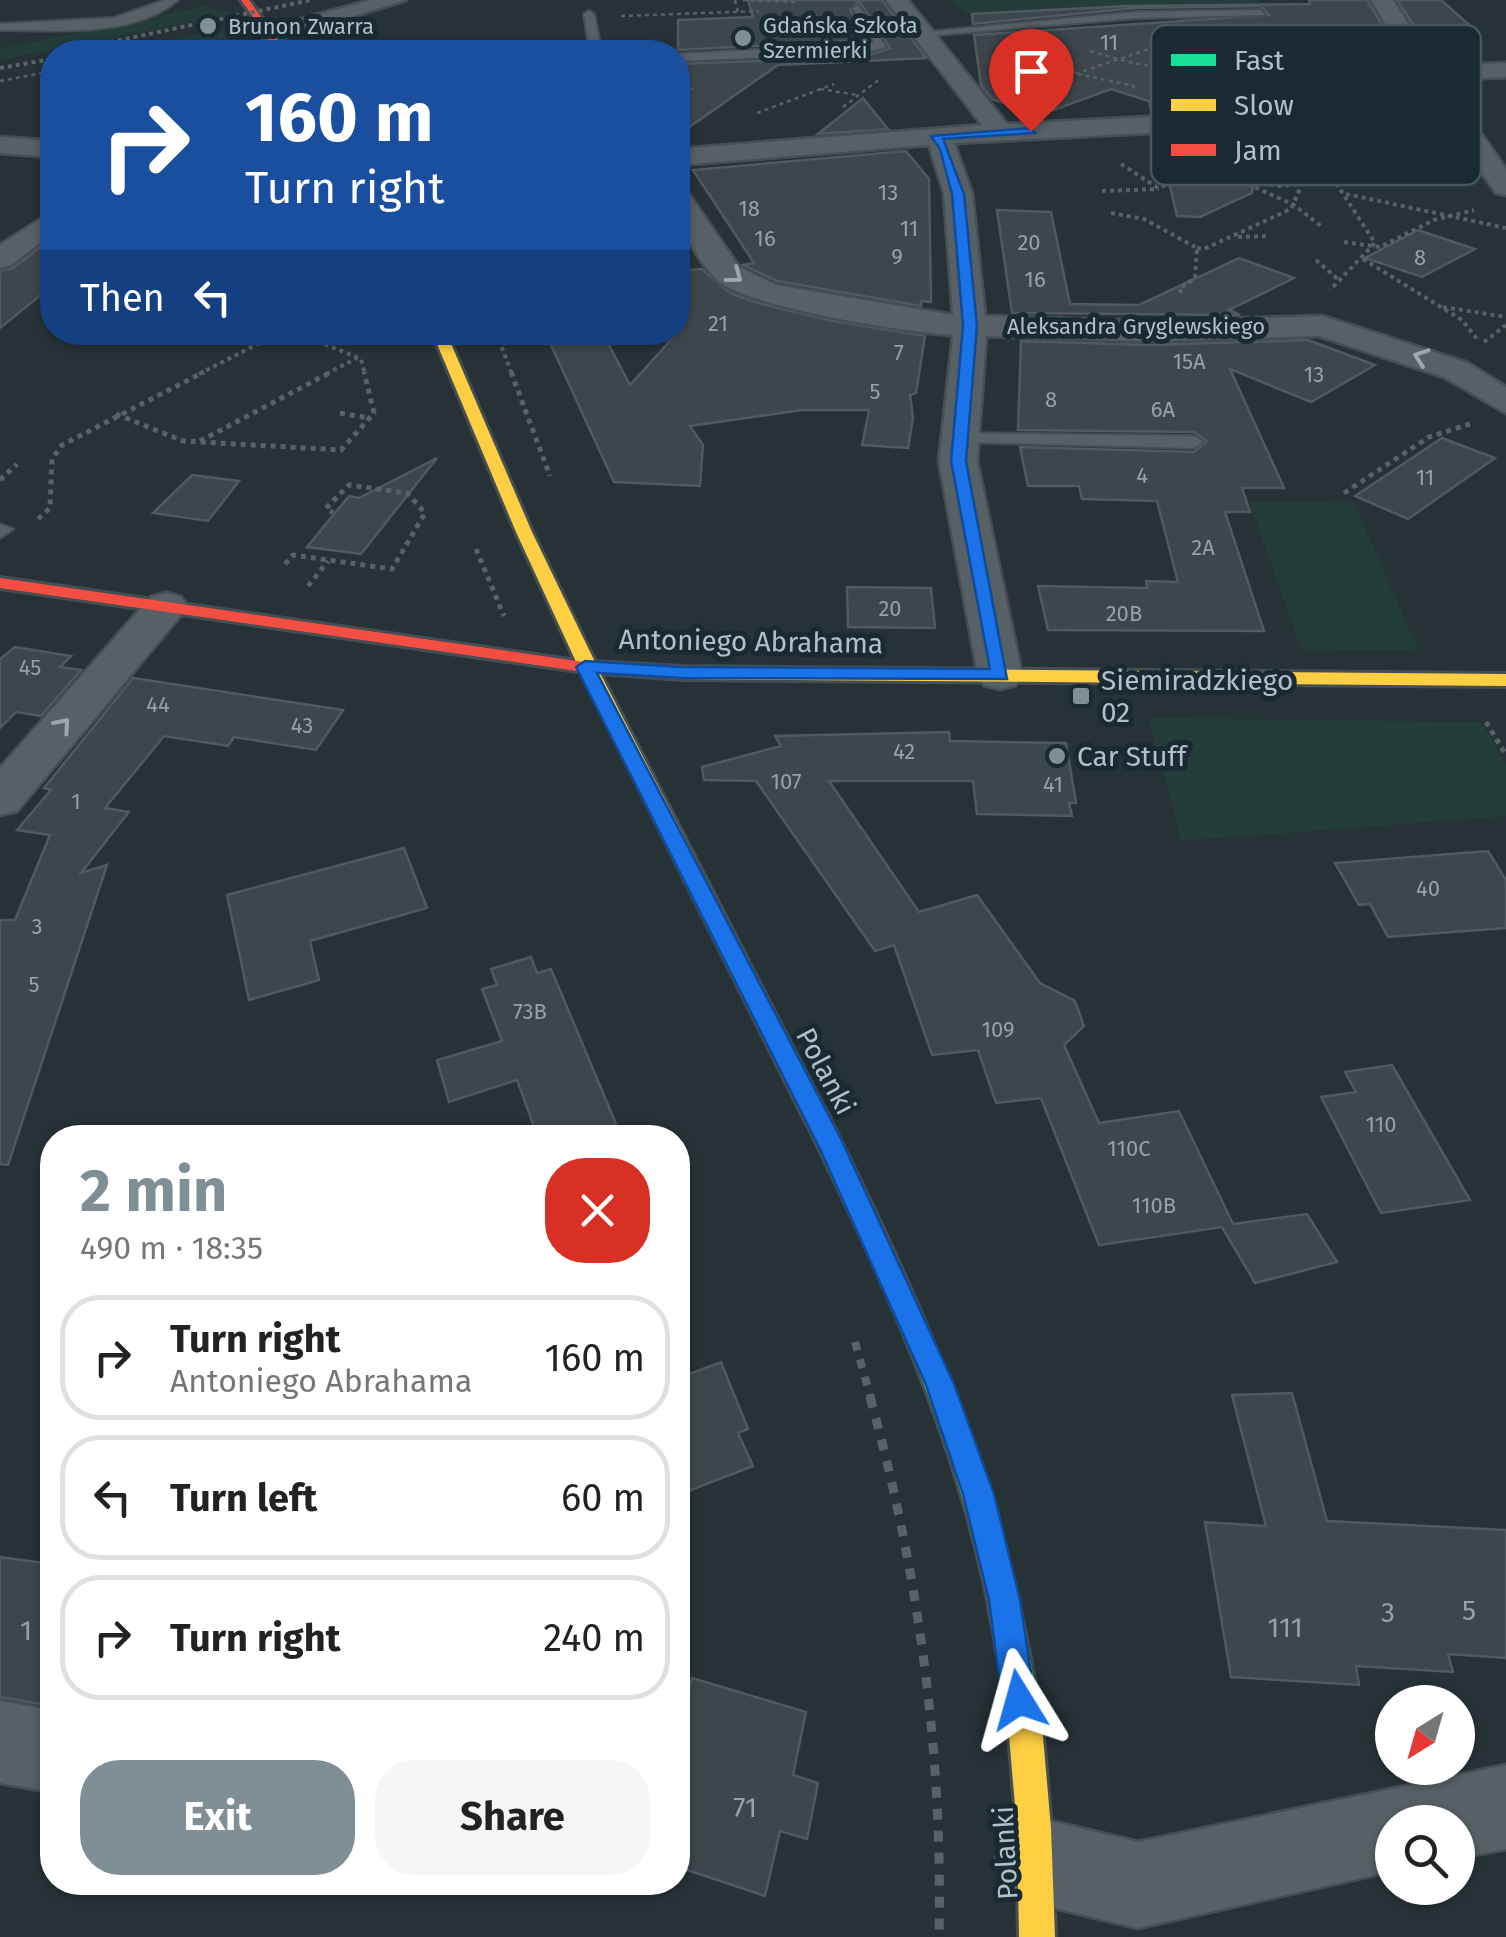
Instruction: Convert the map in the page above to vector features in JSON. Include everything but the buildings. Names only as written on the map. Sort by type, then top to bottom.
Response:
[{"type":"street","points":[[245,0],[272,40]]},
{"type":"street","points":[[286,40],[395,0]]},
{"type":"street","points":[[1382,0],[1398,25]]},
{"type":"street","points":[[895,5],[1000,132]]},
{"type":"street","points":[[1481,71],[1506,70]]},
{"type":"street","points":[[690,156],[936,136],[1151,126]]},
{"type":"street","points":[[936,136],[945,149],[958,194],[970,326],[958,461],[1000,675]]},
{"type":"street","points":[[0,145],[40,149]]},
{"type":"street","points":[[1481,155],[1506,186]]},
{"type":"street","name":"Aleksandra Gryglewskiego","points":[[690,218],[717,261],[750,287],[930,324],[1148,330],[1322,326],[1456,370],[1506,402]]},
{"type":"street","points":[[0,259],[40,230]]},
{"type":"street","name":"Polanki","points":[[444,345],[485,454],[585,667],[833,1148],[940,1384],[978,1494],[1004,1600],[1038,1899]]},
{"type":"street","name":"Antoniego Abrahama","points":[[0,582],[585,667],[682,673],[1506,680]]},
{"type":"street","points":[[0,799],[166,606]]},
{"type":"street","points":[[0,1742],[40,1749]]},
{"type":"street","points":[[1475,1813],[1506,1807]]},
{"type":"street","points":[[1038,1899],[1138,1885],[1375,1833]]},
{"type":"lane","points":[[0,26],[107,20],[151,12],[172,0]]},
{"type":"lane","points":[[690,57],[876,48],[882,45],[881,40],[858,8],[870,8]]},
{"type":"lane","points":[[922,33],[1056,19],[1261,13]]},
{"type":"lane","points":[[589,15],[594,40]]},
{"type":"lane","points":[[960,437],[1194,442]]},
{"type":"path","points":[[735,0],[738,12]]},
{"type":"path","points":[[743,0],[798,2]]},
{"type":"path","points":[[589,15],[759,10]]},
{"type":"path","points":[[1046,82],[1151,49]]},
{"type":"path","points":[[1109,57],[1151,64]]},
{"type":"path","points":[[986,62],[1060,78]]},
{"type":"path","points":[[1054,69],[1082,78]]},
{"type":"path","points":[[0,81],[40,74]]},
{"type":"path","points":[[819,89],[858,95]]},
{"type":"path","points":[[1121,164],[1151,183]]},
{"type":"path","points":[[1102,192],[1161,191],[1153,185]]},
{"type":"path","points":[[1158,188],[1165,185]]},
{"type":"path","points":[[1249,185],[1294,205],[1321,226]]},
{"type":"path","points":[[1290,185],[1313,185]]},
{"type":"path","points":[[1316,260],[1341,280],[1375,243],[1339,185]]},
{"type":"path","points":[[1110,213],[1144,220],[1197,248],[1231,237],[1294,205],[1301,186]]},
{"type":"path","points":[[1344,194],[1506,228]]},
{"type":"path","points":[[1344,242],[1380,247],[1449,216],[1490,210]]},
{"type":"path","points":[[1231,237],[1267,236]]},
{"type":"path","points":[[1190,305],[1179,289],[1195,278],[1197,248]]},
{"type":"path","points":[[1363,258],[1462,320],[1481,345],[1506,325]]},
{"type":"path","points":[[1440,306],[1506,317]]},
{"type":"path","points":[[28,528],[50,508],[56,450],[116,414],[252,345]]},
{"type":"path","points":[[326,345],[358,358]]},
{"type":"path","points":[[501,345],[550,478]]},
{"type":"path","points":[[116,414],[183,441],[341,450],[374,414],[358,358]]},
{"type":"path","points":[[199,442],[358,358]]},
{"type":"path","points":[[340,413],[370,418]]},
{"type":"path","points":[[1344,493],[1430,437],[1466,424]]},
{"type":"path","points":[[0,480],[17,464]]},
{"type":"path","points":[[285,564],[294,554],[392,569],[424,513],[407,493],[348,485],[326,508],[333,514]]},
{"type":"path","points":[[300,596],[328,560]]},
{"type":"path","points":[[1485,719],[1506,755]]},
{"type":"path","points":[[850,1326],[872,1396],[902,1541],[934,1740],[944,1854],[939,1937]]},
{"type":"green space","points":[[952,0],[1259,0],[1265,5],[1128,5],[967,14]]},
{"type":"green space","points":[[205,6],[232,14],[101,40],[43,40]]},
{"type":"green space","points":[[236,26],[240,36],[225,40],[164,40]]},
{"type":"green space","points":[[40,41],[40,52],[0,60],[0,49]]},
{"type":"green space","points":[[1249,501],[1354,503],[1419,651],[1301,649]]},
{"type":"green space","points":[[1149,718],[1481,722],[1506,764],[1506,816],[1181,841]]},
{"type":"railway","points":[[120,40],[311,0]]},
{"type":"railway","points":[[0,68],[40,61]]},
{"type":"traffic: fast","points":[[815,1115],[886,1262],[948,1411],[996,1565],[1025,1725]]},
{"type":"traffic: slow","points":[[444,345],[570,631],[815,1115]]},
{"type":"traffic: slow","points":[[584,667],[682,673],[1506,680]]},
{"type":"traffic: slow","points":[[1025,1725],[1034,1828],[1037,1937]]},
{"type":"traffic: jam","points":[[245,0],[273,40]]},
{"type":"traffic: jam","points":[[0,583],[584,667]]},
{"type":"place","name":"Brunon Zwarra","points":[[208,26]]},
{"type":"place","name":"Gdańska Szkoła Szermierki","points":[[743,38]]},
{"type":"place","name":"Siemiradzkiego 02","points":[[1081,696]]},
{"type":"place","name":"Car Stuff","points":[[1057,756]]},
{"type":"route","points":[[1019,1700],[1004,1600],[978,1494],[940,1384],[833,1148],[585,667],[682,673],[1000,675],[958,461],[970,326],[958,194],[945,149],[936,136],[1031,131]]}]
